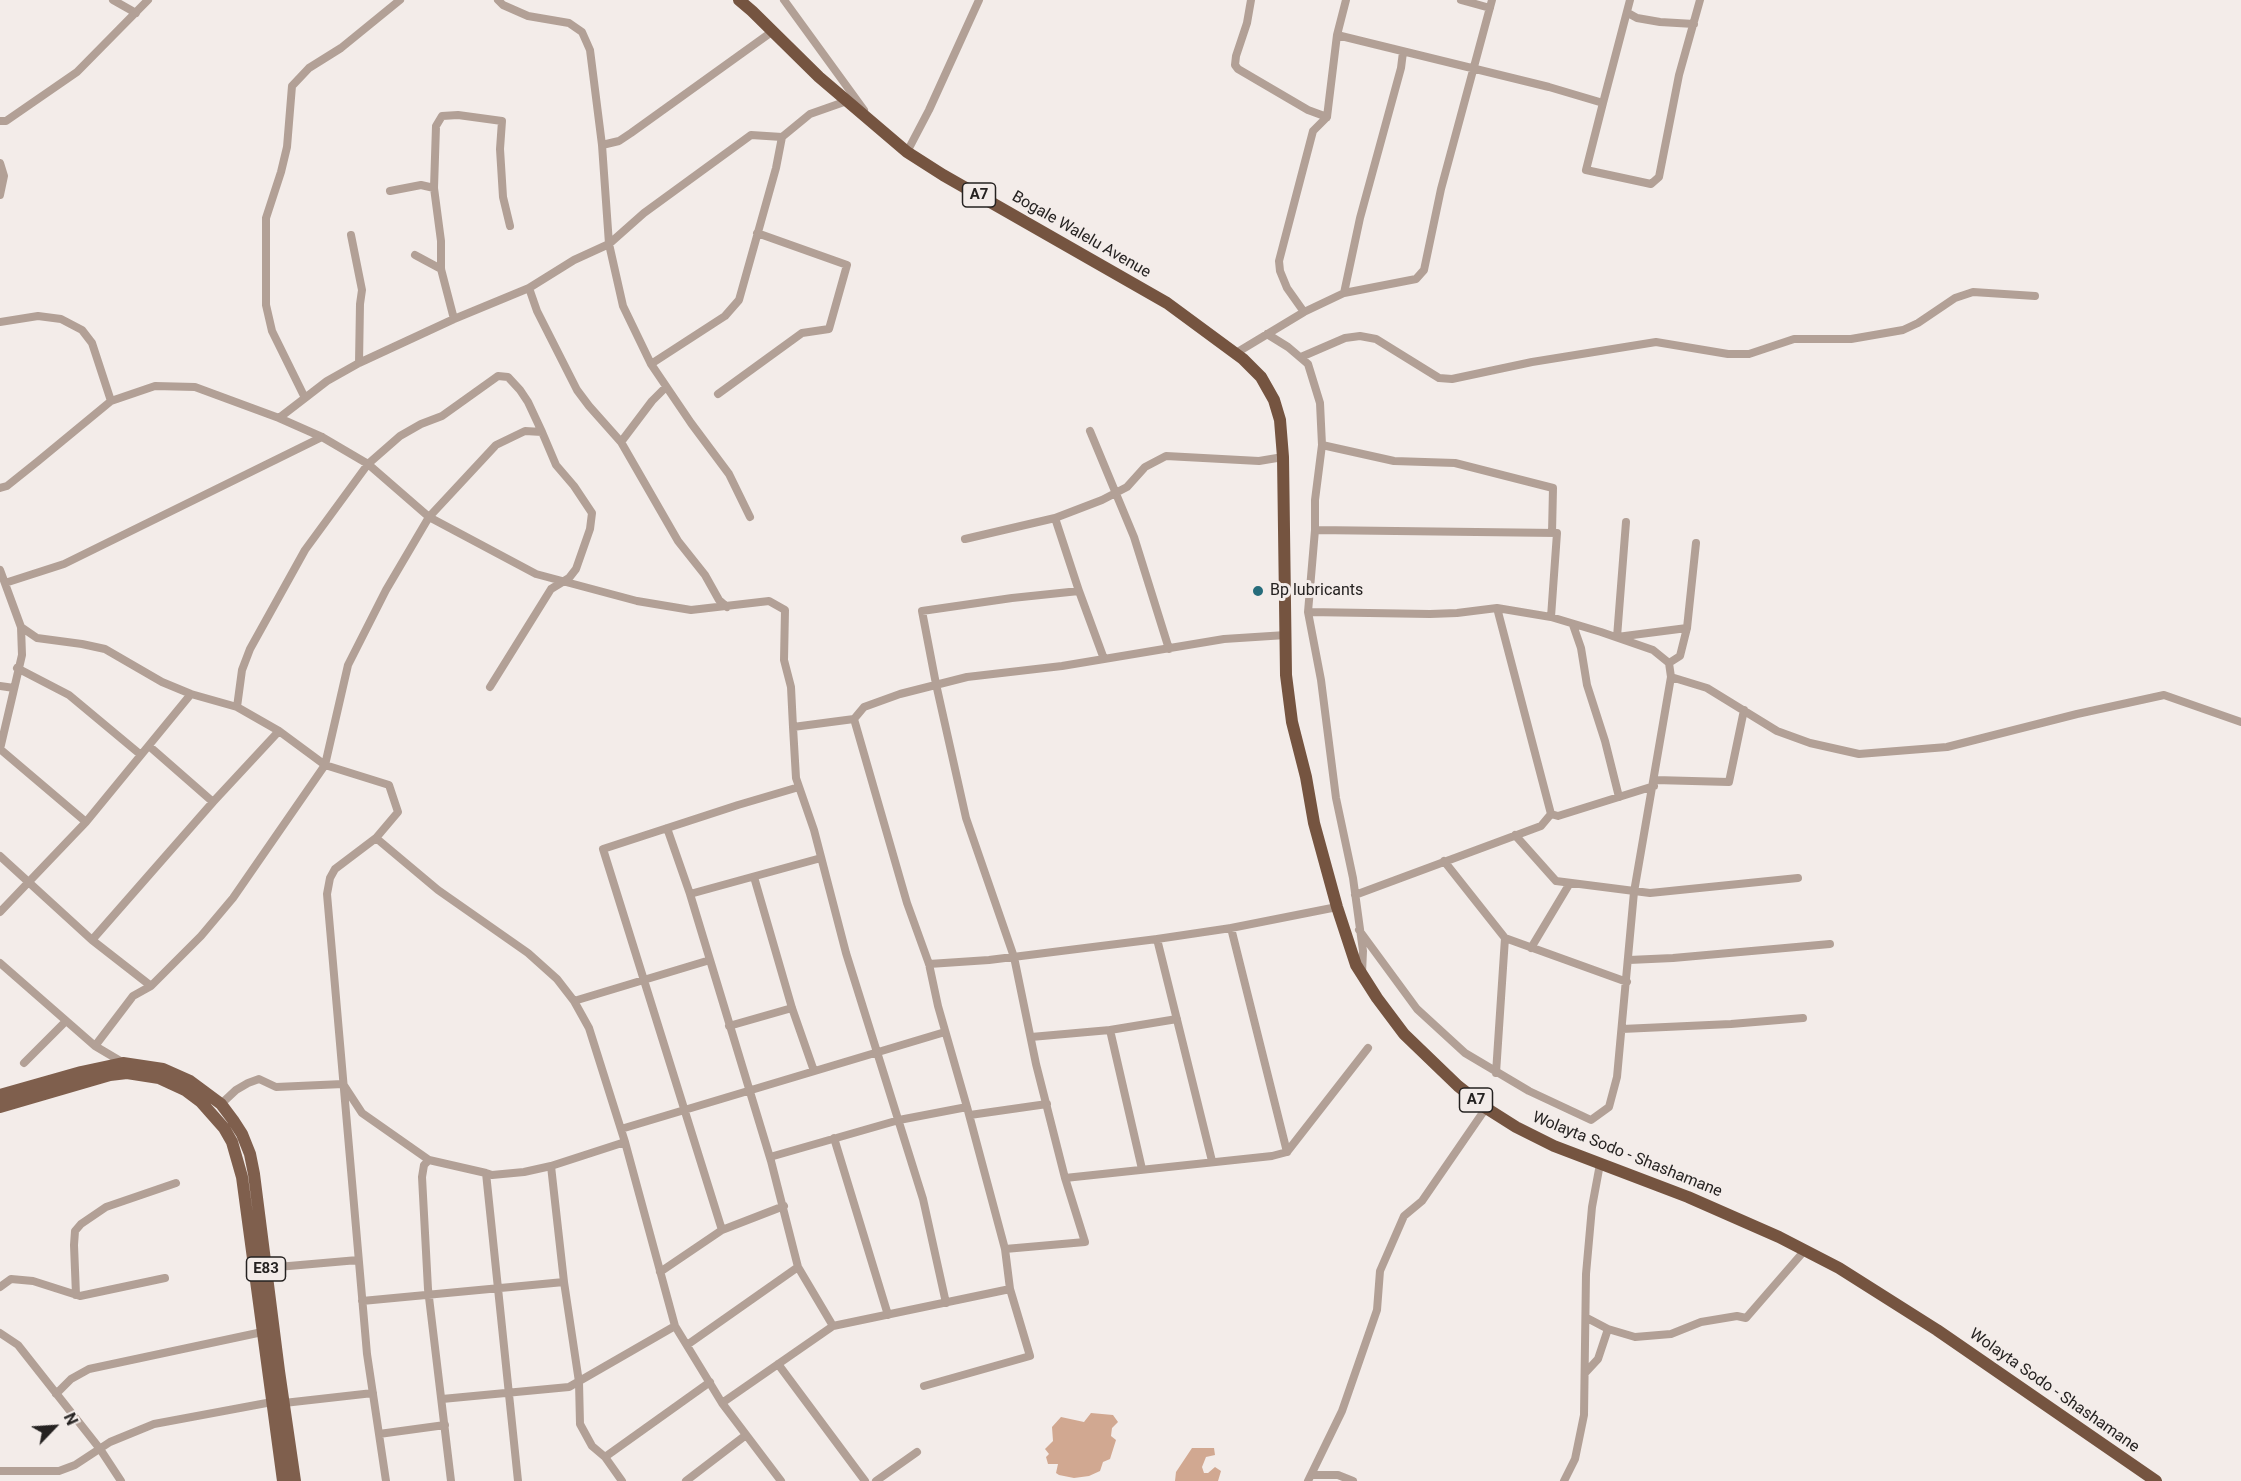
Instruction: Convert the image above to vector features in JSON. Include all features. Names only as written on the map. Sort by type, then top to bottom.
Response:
[{"type":"highway","name":"Bogale Walelu Avenue","points":[[739,0],[819,77],[907,152],[943,175],[1167,303],[1240,356]]},
{"type":"highway","name":"Wolayta Sodo - Shashamane","points":[[1240,356],[1261,377],[1274,400],[1280,420],[1283,457],[1286,675],[1292,722],[1306,777],[1314,823],[1356,965],[1404,1034],[1458,1086],[1486,1108],[1516,1127],[1554,1146],[1688,1197],[1805,1250],[1895,1302],[2156,1481]]},
{"type":"main road","name":"E83","points":[[0,1107],[100,1078],[125,1068]]},
{"type":"main road","name":"E83","points":[[0,1095],[81,1072],[125,1068],[161,1073],[221,1104],[242,1134],[255,1174],[266,1268],[268,1331]]},
{"type":"main road","name":"E83","points":[[188,1085],[224,1128],[237,1157],[268,1331],[278,1402],[295,1481]]},
{"type":"main road","name":"E83","points":[[278,1402],[283,1481]]},
{"type":"street","points":[[113,0],[136,13]]},
{"type":"street","points":[[0,121],[6,121],[77,72],[148,0]]},
{"type":"street","points":[[305,398],[272,331],[266,305],[266,218],[287,147],[292,86],[309,68],[341,48],[400,0]]},
{"type":"street","points":[[498,0],[503,5],[528,16],[569,23],[582,32],[590,50],[602,146],[609,244],[623,306],[651,364],[729,474],[750,517]]},
{"type":"street","points":[[784,0],[873,124]]},
{"type":"street","points":[[907,152],[929,110],[979,0]]},
{"type":"street","points":[[1251,0],[1235,65],[1238,69],[1308,110],[1327,117]]},
{"type":"street","points":[[1304,312],[1287,288],[1280,272],[1279,261],[1313,130],[1327,117],[1337,34],[1346,0]]},
{"type":"street","points":[[1240,356],[1266,334],[1344,293],[1416,279],[1424,270],[1441,189],[1491,4],[1461,0]]},
{"type":"street","points":[[1630,0],[1586,170],[1651,184],[1659,177],[1679,75],[1700,0]]},
{"type":"street","points":[[1628,13],[1637,18],[1660,22],[1694,24]]},
{"type":"street","points":[[602,146],[619,141],[632,133],[772,31]]},
{"type":"street","points":[[1337,34],[1472,70],[1550,87],[1603,103]]},
{"type":"street","points":[[1344,293],[1360,218],[1401,68],[1403,52]]},
{"type":"street","points":[[651,364],[725,315],[739,300],[776,168],[782,137],[810,114],[847,101]]},
{"type":"street","points":[[454,319],[441,269],[441,241],[434,188],[436,126],[442,116],[458,115],[502,121],[500,150],[503,197],[510,226]]},
{"type":"street","points":[[279,418],[327,381],[359,363],[454,319],[529,288],[574,260],[609,244],[644,213],[751,135],[782,137]]},
{"type":"street","points":[[0,163],[4,176],[0,195]]},
{"type":"street","points":[[390,191],[422,185],[434,188]]},
{"type":"street","points":[[718,394],[802,333],[829,329],[847,265],[757,234]]},
{"type":"street","points":[[351,235],[362,290],[359,363]]},
{"type":"street","points":[[415,255],[441,269]]},
{"type":"street","points":[[529,288],[537,311],[577,390],[621,442],[678,541],[705,575],[719,600],[727,607]]},
{"type":"street","points":[[1301,357],[1345,338],[1360,336],[1376,339],[1439,378],[1452,379],[1532,362],[1656,342],[1728,354],[1749,354],[1794,339],[1851,339],[1903,330],[1918,323],[1955,298],[1973,292],[2035,296]]},
{"type":"street","points":[[0,322],[38,316],[61,319],[82,330],[92,343],[111,401]]},
{"type":"street","points":[[1266,334],[1288,347],[1308,364],[1320,403],[1322,445],[1315,500],[1315,531],[1308,612],[1322,680],[1336,798],[1355,895],[1363,951],[1362,975]]},
{"type":"street","points":[[237,707],[242,670],[254,641],[305,550],[368,464],[400,436],[421,424],[442,416],[498,376],[508,377],[520,390],[528,402],[556,465],[592,513],[590,529],[576,569],[569,578],[551,589],[490,687]]},
{"type":"street","points":[[0,488],[7,486],[111,401],[155,386],[195,387],[322,436],[368,464],[429,518],[536,574],[637,602],[691,610],[769,602],[785,610],[784,660],[791,687],[794,768],[846,953],[923,1199],[946,1303]]},
{"type":"street","points":[[621,442],[652,400],[666,387]]},
{"type":"street","points":[[95,1046],[133,996],[151,986],[177,961],[233,898],[326,765],[348,665],[386,590],[429,518],[496,445],[525,431],[542,432]]},
{"type":"street","points":[[1090,431],[1134,537],[1169,649]]},
{"type":"street","points":[[5,583],[64,564],[322,436]]},
{"type":"street","points":[[1322,445],[1394,461],[1455,463],[1553,488],[1552,533]]},
{"type":"street","points":[[965,539],[1055,518],[1127,487],[1145,467],[1166,456],[1259,461],[1283,457]]},
{"type":"street","points":[[1055,518],[1104,659]]},
{"type":"street","points":[[1617,637],[1626,522]]},
{"type":"street","points":[[1315,531],[1557,533],[1551,617]]},
{"type":"street","points":[[1669,663],[1680,656],[1687,628],[1696,543]]},
{"type":"street","points":[[0,570],[21,627],[22,654],[0,749],[86,822]]},
{"type":"street","points":[[1005,1249],[1085,1242],[1065,1178],[1014,957],[966,818],[922,611],[1079,591]]},
{"type":"street","points":[[1308,612],[1439,614],[1497,608],[1551,617],[1617,637],[1653,650],[1669,663],[1671,677],[1634,892],[1617,1077],[1610,1107],[1591,1120],[1529,1091],[1465,1053],[1417,1009],[1359,930]]},
{"type":"street","points":[[1497,608],[1551,814]]},
{"type":"street","points":[[1573,625],[1581,648],[1587,685],[1605,741],[1619,797]]},
{"type":"street","points":[[21,627],[37,638],[105,649],[162,682],[191,694],[237,707],[279,732],[326,765],[388,785],[398,812],[376,838],[335,869],[330,878],[327,894],[362,1301],[386,1481]]},
{"type":"street","points":[[1617,637],[1687,628]]},
{"type":"street","points":[[793,726],[854,719],[864,707],[900,694],[992,673],[1062,666],[1224,639],[1286,635]]},
{"type":"street","points":[[17,668],[69,695],[141,755]]},
{"type":"street","points":[[1671,677],[1707,688],[1777,732],[1810,743],[1859,754],[1947,747],[2164,695],[2241,722]]},
{"type":"street","points":[[0,686],[14,688]]},
{"type":"street","points":[[0,912],[86,822],[191,694]]},
{"type":"street","points":[[1551,814],[1558,816],[1619,797],[1654,783],[1729,782],[1744,710]]},
{"type":"street","points":[[854,719],[907,903],[929,964],[945,1032],[969,1111],[1005,1249],[1010,1289],[1030,1356],[924,1386]]},
{"type":"street","points":[[92,940],[213,802],[279,732]]},
{"type":"street","points":[[149,746],[213,802]]},
{"type":"street","points":[[722,1230],[603,849],[799,787]]},
{"type":"street","points":[[1355,895],[1541,826],[1551,814]]},
{"type":"street","points":[[667,828],[690,894],[770,1157],[798,1267],[833,1326]]},
{"type":"street","points":[[1515,835],[1556,881],[1650,893],[1798,878]]},
{"type":"street","points":[[376,838],[438,890],[528,953],[557,979],[574,1001],[588,1028],[621,1129],[675,1326],[722,1403],[781,1481]]},
{"type":"street","points":[[0,856],[92,940],[151,986]]},
{"type":"street","points":[[690,894],[821,858]]},
{"type":"street","points":[[1444,861],[1505,938],[1627,982]]},
{"type":"street","points":[[754,877],[792,1008],[814,1071]]},
{"type":"street","points":[[1531,948],[1570,883]]},
{"type":"street","points":[[929,964],[1014,957],[1157,939],[1231,928],[1337,907]]},
{"type":"street","points":[[1231,928],[1287,1152]]},
{"type":"street","points":[[1496,1073],[1505,938]]},
{"type":"street","points":[[1157,939],[1212,1161]]},
{"type":"street","points":[[1629,960],[1830,944]]},
{"type":"street","points":[[574,1001],[710,960]]},
{"type":"street","points":[[0,964],[95,1046],[125,1068]]},
{"type":"street","points":[[729,1026],[792,1008]]},
{"type":"street","points":[[1622,1029],[1803,1018]]},
{"type":"street","points":[[1031,1037],[1110,1030],[1177,1019]]},
{"type":"street","points":[[24,1062],[66,1021]]},
{"type":"street","points":[[1110,1030],[1142,1169]]},
{"type":"street","points":[[621,1129],[945,1032]]},
{"type":"street","points":[[1065,1178],[1287,1152],[1368,1048]]},
{"type":"street","points":[[221,1104],[236,1090],[260,1079],[276,1087],[343,1084]]},
{"type":"street","points":[[343,1084],[362,1113],[429,1160],[492,1175],[524,1172],[550,1166],[625,1142]]},
{"type":"street","points":[[770,1157],[899,1120],[1047,1104]]},
{"type":"street","points":[[1309,1478],[1342,1411],[1377,1310],[1380,1271],[1404,1216],[1422,1201],[1486,1108]]},
{"type":"street","points":[[834,1138],[888,1315]]},
{"type":"street","points":[[429,1160],[424,1165],[422,1178],[428,1294],[451,1481]]},
{"type":"street","points":[[1564,1481],[1575,1459],[1582,1426],[1587,1318],[1586,1274],[1592,1207],[1600,1164]]},
{"type":"street","points":[[550,1166],[579,1382],[580,1424],[592,1446],[605,1457],[622,1481]]},
{"type":"street","points":[[486,1173],[507,1393],[518,1481]]},
{"type":"street","points":[[76,1295],[74,1245],[75,1231],[81,1224],[106,1208],[176,1183]]},
{"type":"street","points":[[660,1272],[722,1230],[784,1206]]},
{"type":"street","points":[[1587,1318],[1608,1329],[1635,1337],[1671,1334],[1701,1322],[1737,1316],[1746,1318],[1805,1250]]},
{"type":"street","points":[[266,1268],[358,1260]]},
{"type":"street","points":[[687,1345],[798,1267]]},
{"type":"street","points":[[0,1287],[11,1279],[33,1281],[76,1295],[92,1294],[165,1278]]},
{"type":"street","points":[[362,1301],[564,1282]]},
{"type":"street","points":[[722,1403],[833,1326],[1010,1289]]},
{"type":"street","points":[[442,1399],[559,1389],[579,1382],[675,1326]]},
{"type":"street","points":[[1585,1373],[1598,1359],[1608,1329]]},
{"type":"street","points":[[56,1394],[71,1379],[89,1369],[268,1331]]},
{"type":"street","points":[[0,1333],[18,1345],[100,1449],[121,1481]]},
{"type":"street","points":[[778,1364],[865,1481]]},
{"type":"street","points":[[605,1457],[710,1383]]},
{"type":"street","points":[[0,1471],[59,1471],[75,1465],[133,1431],[154,1424],[278,1402],[373,1393]]},
{"type":"street","points":[[379,1434],[445,1425]]},
{"type":"street","points":[[686,1481],[746,1435]]},
{"type":"street","points":[[876,1481],[917,1452]]},
{"type":"street","points":[[1309,1478],[1338,1475],[1353,1481]]},
{"type":"shaded area","points":[[1091,1413],[1113,1415],[1118,1422],[1112,1428],[1111,1436],[1116,1440],[1110,1459],[1103,1462],[1100,1471],[1089,1476],[1074,1478],[1059,1475],[1056,1473],[1058,1464],[1048,1464],[1046,1457],[1049,1454],[1045,1449],[1053,1441],[1052,1427],[1061,1417],[1084,1422]]},
{"type":"shaded area","points":[[1192,1448],[1214,1448],[1215,1455],[1206,1457],[1202,1467],[1204,1473],[1208,1473],[1215,1467],[1221,1471],[1218,1481],[1175,1481],[1176,1472]]},
{"type":"place","name":"Bp lubricants","points":[[1258,591]]}]
